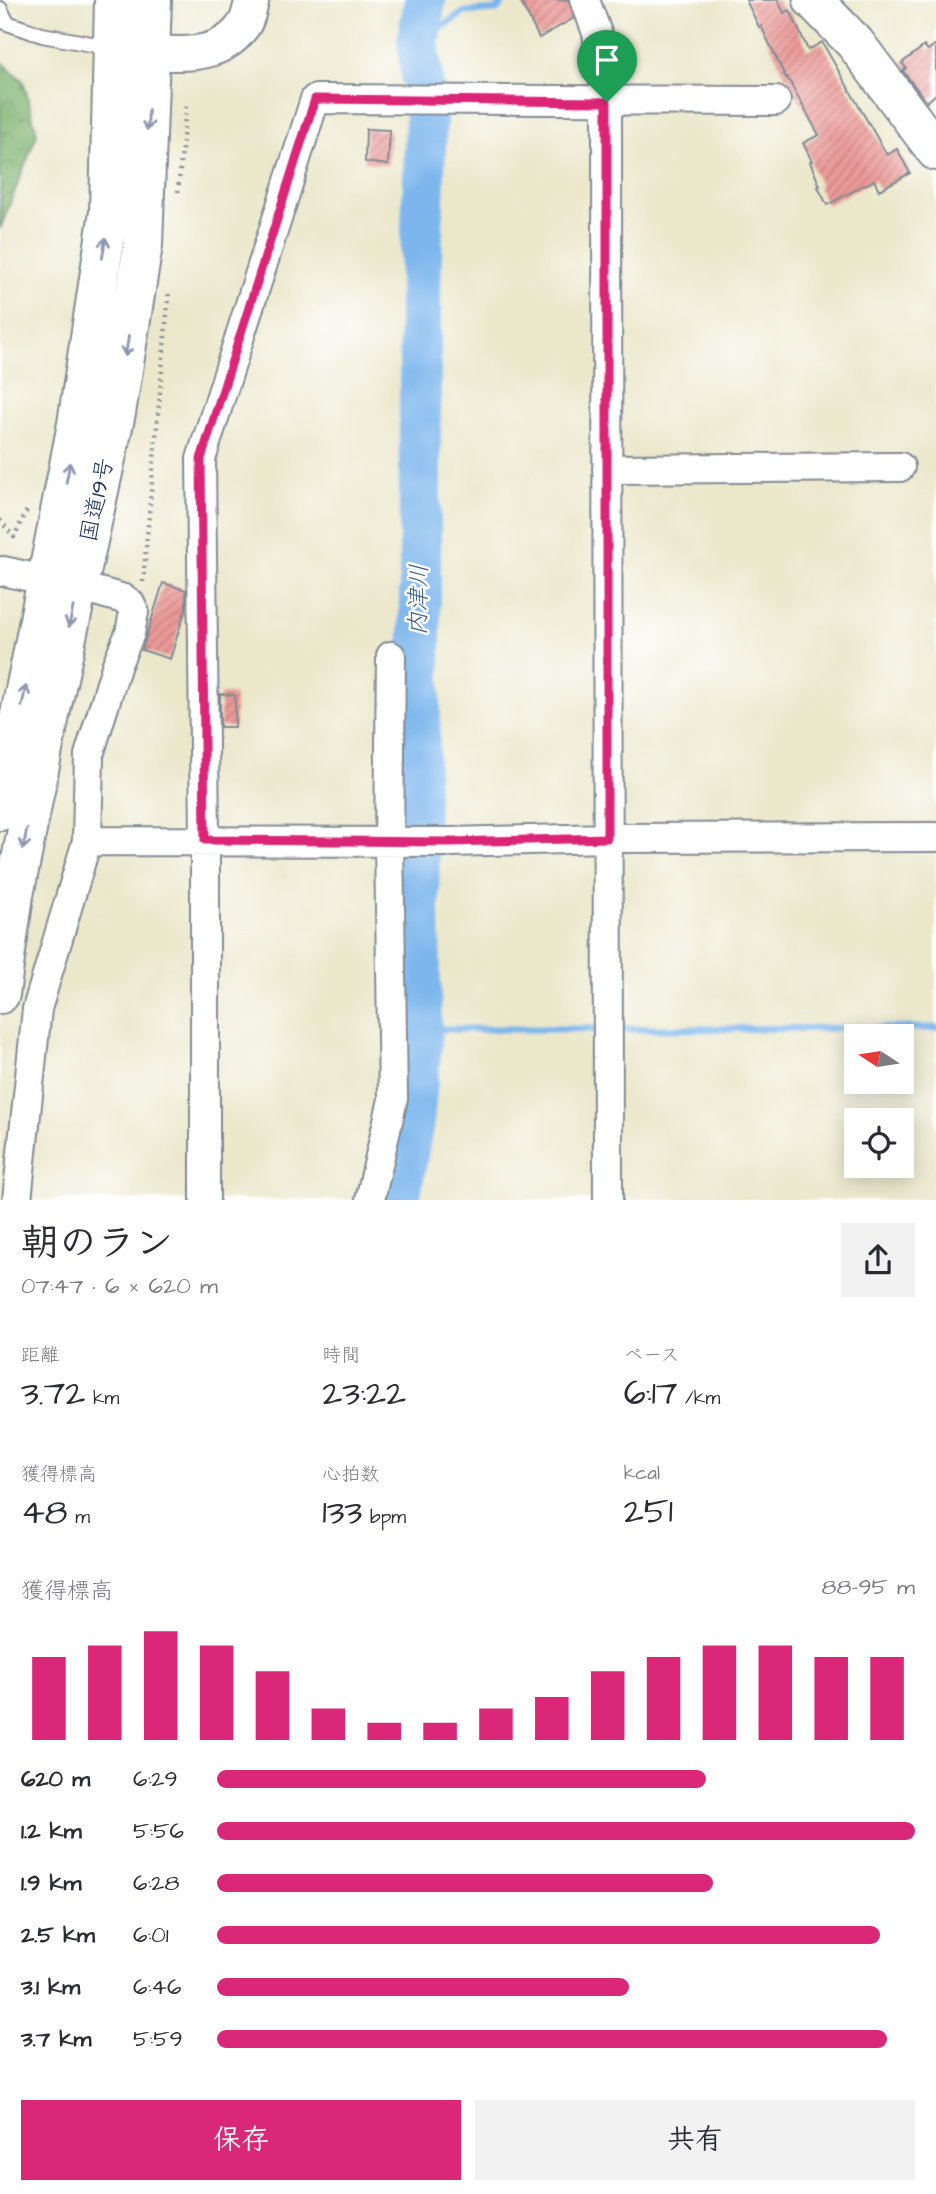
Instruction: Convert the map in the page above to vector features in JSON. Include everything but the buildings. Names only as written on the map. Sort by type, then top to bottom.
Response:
[{"type":"main road","name":"国道19号","points":[[0,994],[14,895],[51,710],[116,413],[143,244],[132,50],[114,0]]},
{"type":"main road","name":"国道19号","points":[[0,811],[77,424],[132,50],[152,0]]},
{"type":"main road","points":[[813,0],[855,43],[936,151]]},
{"type":"street","points":[[132,50],[195,53],[225,44],[244,25],[253,0]]},
{"type":"street","points":[[584,0],[597,33],[607,102],[608,1200]]},
{"type":"street","points":[[205,1200],[201,459],[315,99],[776,102]]},
{"type":"street","points":[[607,470],[900,467]]},
{"type":"street","points":[[17,1200],[37,1009],[87,841],[89,755],[117,664],[130,633],[134,612],[130,603],[124,599],[99,592]]},
{"type":"street","points":[[370,1200],[393,1099],[389,841],[391,656]]},
{"type":"street","points":[[87,841],[450,842],[607,838],[936,837]]},
{"type":"lane","points":[[0,9],[7,23],[43,35],[132,50]]},
{"type":"path","points":[[177,201],[186,106]]},
{"type":"path","points":[[134,612],[140,603],[143,581],[170,282]]},
{"type":"path","points":[[0,520],[14,537],[31,503]]},
{"type":"green space","points":[[0,60],[23,81],[37,134],[0,229]]},
{"type":"waterway","name":"内津川","points":[[399,1200],[413,1121],[421,1043],[417,778],[420,711],[420,286],[426,118],[418,41],[425,0]]},
{"type":"waterway","points":[[418,41],[465,12],[497,10],[505,0]]},
{"type":"waterway","points":[[615,1029],[936,1028]]},
{"type":"waterway","points":[[421,1043],[439,1029],[603,1029]]},
{"type":"route","points":[[315,99],[607,102],[607,838],[450,842],[205,840],[201,459],[315,99]]}]
